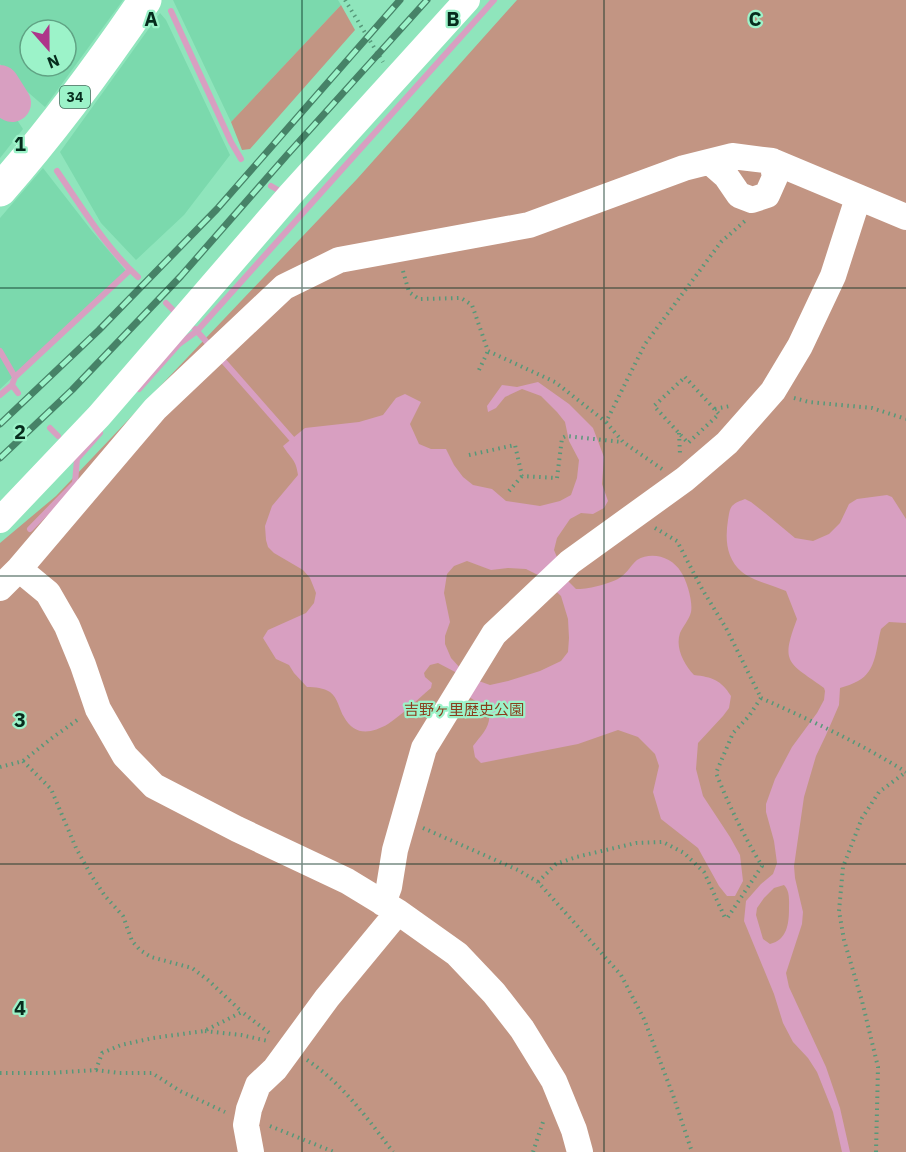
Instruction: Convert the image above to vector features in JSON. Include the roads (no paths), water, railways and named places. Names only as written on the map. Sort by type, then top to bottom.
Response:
[{"type":"highway","name":"34","points":[[0,190],[33,152],[145,0]]},
{"type":"street","points":[[0,520],[99,416],[290,195],[467,0]]},
{"type":"street","points":[[0,588],[19,569],[155,409],[284,287],[339,260],[529,225],[684,168],[732,156],[772,161],[906,217]]},
{"type":"street","points":[[710,162],[726,176],[739,195],[752,200],[766,195],[775,177],[772,161]]},
{"type":"street","points":[[251,1152],[246,1125],[258,1085],[275,1069],[286,1045],[327,998],[390,908],[389,887],[395,850],[424,748],[494,634],[570,562],[681,482],[727,443],[773,391],[800,346],[833,276],[858,198]]},
{"type":"street","points":[[19,569],[48,593],[67,626],[97,707],[125,756],[154,786],[237,829],[347,881],[457,954],[494,993],[522,1029],[554,1081],[574,1130],[580,1152]]},
{"type":"waterway","points":[[139,389],[179,344],[197,331],[494,0]]},
{"type":"waterway","points":[[171,11],[241,159]]},
{"type":"waterway","points":[[0,84],[12,103]]},
{"type":"waterway","points":[[57,171],[105,240],[138,277]]},
{"type":"waterway","points":[[271,186],[278,190]]},
{"type":"waterway","points":[[15,377],[130,270]]},
{"type":"waterway","points":[[166,303],[175,312]]},
{"type":"waterway","points":[[195,329],[212,348]]},
{"type":"waterway","points":[[0,351],[15,377],[12,385],[18,393]]},
{"type":"waterway","points":[[219,356],[292,439]]},
{"type":"waterway","points":[[0,395],[12,385]]},
{"type":"waterway","points":[[50,428],[58,436]]},
{"type":"waterway","points":[[30,529],[75,483],[77,459],[100,433]]},
{"type":"railway","points":[[0,424],[99,330],[217,209],[400,0]]},
{"type":"railway","points":[[0,458],[72,390],[181,276],[427,0]]},
{"type":"park label","name":"吉野ヶ里歴史公園","points":[[464,709]]}]
